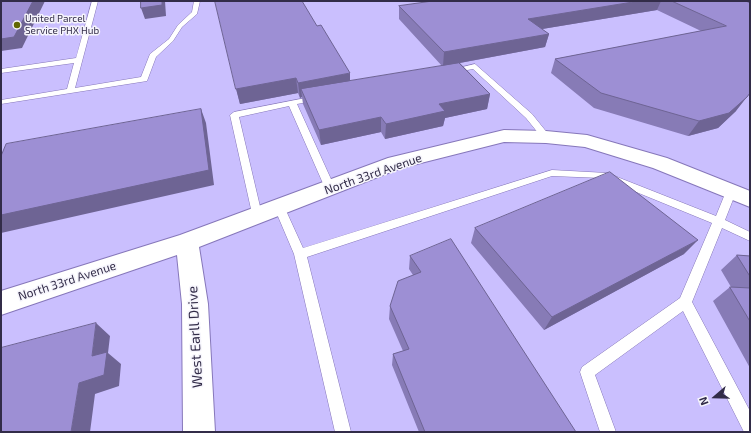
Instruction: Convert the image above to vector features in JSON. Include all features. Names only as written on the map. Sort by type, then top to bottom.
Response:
[{"type":"street","name":"North 33rd Avenue","points":[[1,303],[187,242],[395,164],[504,136],[546,137],[587,141],[660,163],[741,196]]},
{"type":"street","name":"West Earll Drive","points":[[187,242],[195,304],[199,432]]},
{"type":"lane","points":[[70,91],[96,1]]},
{"type":"lane","points":[[1,102],[144,79],[153,56],[171,40],[180,26],[195,13],[197,1]]},
{"type":"lane","points":[[1,71],[78,60]]},
{"type":"lane","points":[[445,72],[475,66],[529,116],[546,137]]},
{"type":"lane","points":[[257,215],[234,115],[323,97]]},
{"type":"lane","points":[[292,103],[330,188]]},
{"type":"lane","points":[[300,254],[552,173],[603,175],[718,221],[750,237]]},
{"type":"lane","points":[[608,432],[587,372],[685,302],[718,221],[741,196]]},
{"type":"lane","points":[[280,207],[300,254],[343,432]]},
{"type":"lane","points":[[685,302],[750,427]]},
{"type":"shaded area","points":[[1,1],[750,1],[750,432],[1,432]]},
{"type":"building","points":[[1,1],[33,1],[14,37],[1,39]]},
{"type":"building","points":[[141,1],[162,1],[162,5],[141,8]]},
{"type":"building","points":[[215,1],[302,1],[317,26],[321,25],[350,73],[298,83],[296,78],[236,89]]},
{"type":"building","points":[[433,1],[639,1],[528,19],[549,34],[444,52],[399,6]]},
{"type":"building","points":[[672,1],[746,1],[750,3],[750,93],[729,113],[699,121],[601,93],[555,59],[726,26]]},
{"type":"building","points":[[459,63],[490,94],[439,104],[445,111],[386,124],[381,117],[319,130],[301,89]]},
{"type":"building","points":[[201,109],[209,170],[1,215],[1,156],[6,144]]},
{"type":"building","points":[[610,172],[698,240],[552,317],[475,228]]},
{"type":"building","points":[[451,239],[576,432],[425,432],[393,354],[409,349],[390,306],[398,281],[421,272],[410,256]]},
{"type":"building","points":[[737,255],[750,256],[750,276]]},
{"type":"building","points":[[730,287],[750,288],[750,321]]},
{"type":"building","points":[[96,323],[92,356],[107,352],[104,375],[79,383],[71,432],[1,432],[1,348]]},
{"type":"place","name":"United Parcel Service PHX Hub","points":[[17,25]]}]
